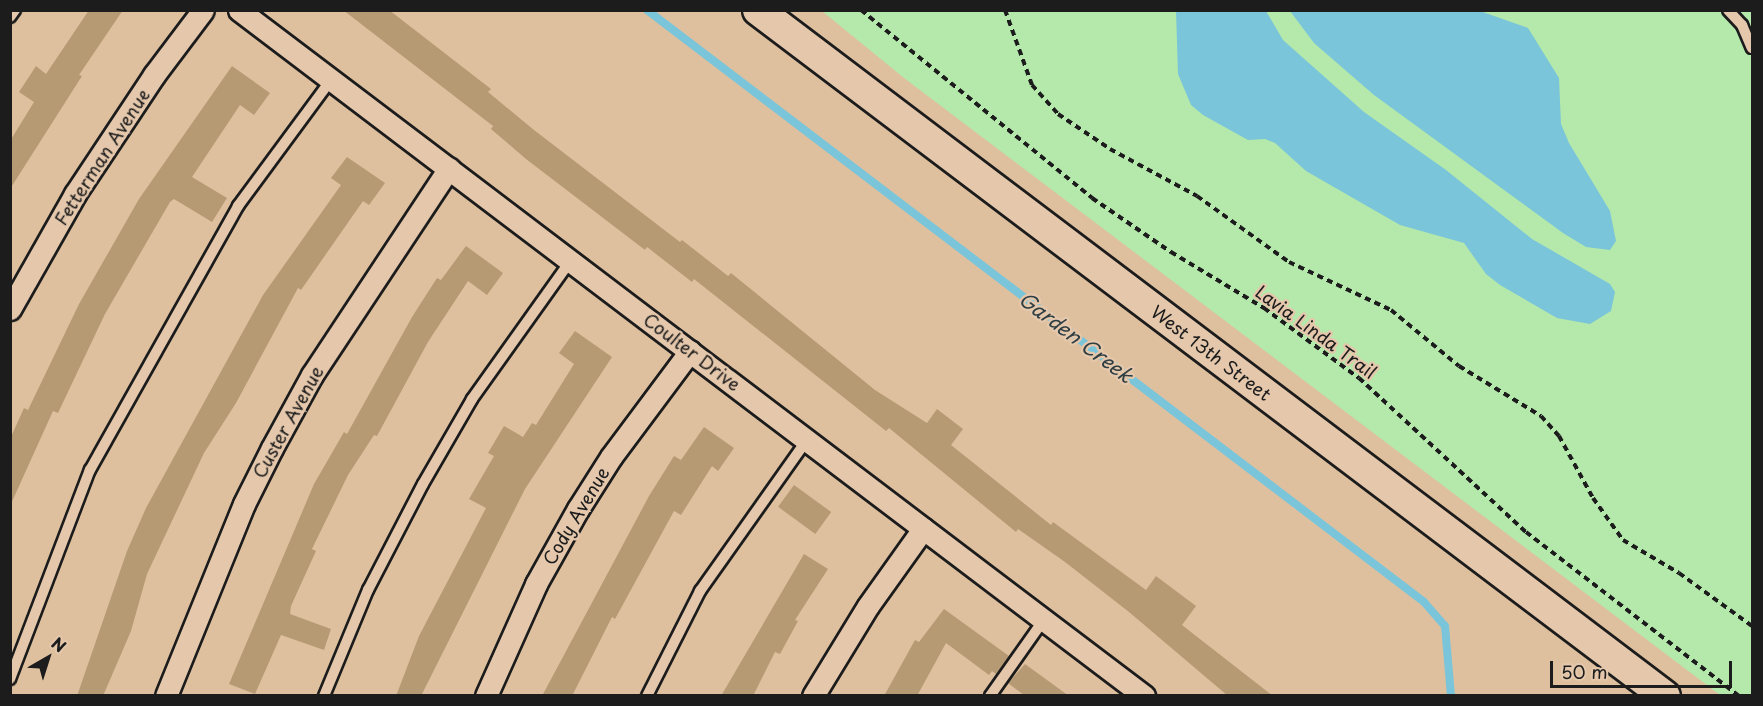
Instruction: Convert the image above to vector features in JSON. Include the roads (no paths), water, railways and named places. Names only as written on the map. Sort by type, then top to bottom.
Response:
[{"type":"main road","name":"West 13th Street","points":[[758,10],[1665,696]]},
{"type":"street","name":"Fetterman Avenue","points":[[10,309],[75,195],[154,75],[203,10]]},
{"type":"street","name":"Coulter Drive","points":[[239,10],[1144,696]]},
{"type":"street","name":"Custer Avenue","points":[[166,696],[244,504],[273,448],[318,365],[449,168]]},
{"type":"street","name":"Cody Avenue","points":[[486,696],[536,584],[578,509],[611,457],[690,351]]},
{"type":"street","points":[[813,696],[868,606],[923,529]]},
{"type":"lane","points":[[10,17],[15,10]]},
{"type":"lane","points":[[1728,10],[1742,25],[1752,48]]},
{"type":"lane","points":[[10,679],[90,470],[238,206],[331,80]]},
{"type":"lane","points":[[324,696],[368,590],[429,474],[472,399],[571,260]]},
{"type":"lane","points":[[647,696],[699,591],[807,440]]},
{"type":"lane","points":[[990,696],[1043,621]]},
{"type":"water","points":[[1176,11],[1266,11],[1283,40],[1364,112],[1446,170],[1532,239],[1610,284],[1615,292],[1611,311],[1590,324],[1557,318],[1500,285],[1486,274],[1464,243],[1400,225],[1306,171],[1275,143],[1265,139],[1248,140],[1203,115],[1191,105],[1178,74]]},
{"type":"water","points":[[1290,11],[1480,11],[1528,28],[1559,78],[1561,124],[1569,143],[1610,211],[1616,241],[1610,250],[1586,247],[1563,233],[1374,95],[1314,43]]},
{"type":"waterway","name":"Garden Creek","points":[[647,10],[1424,602],[1445,626],[1451,696]]}]
